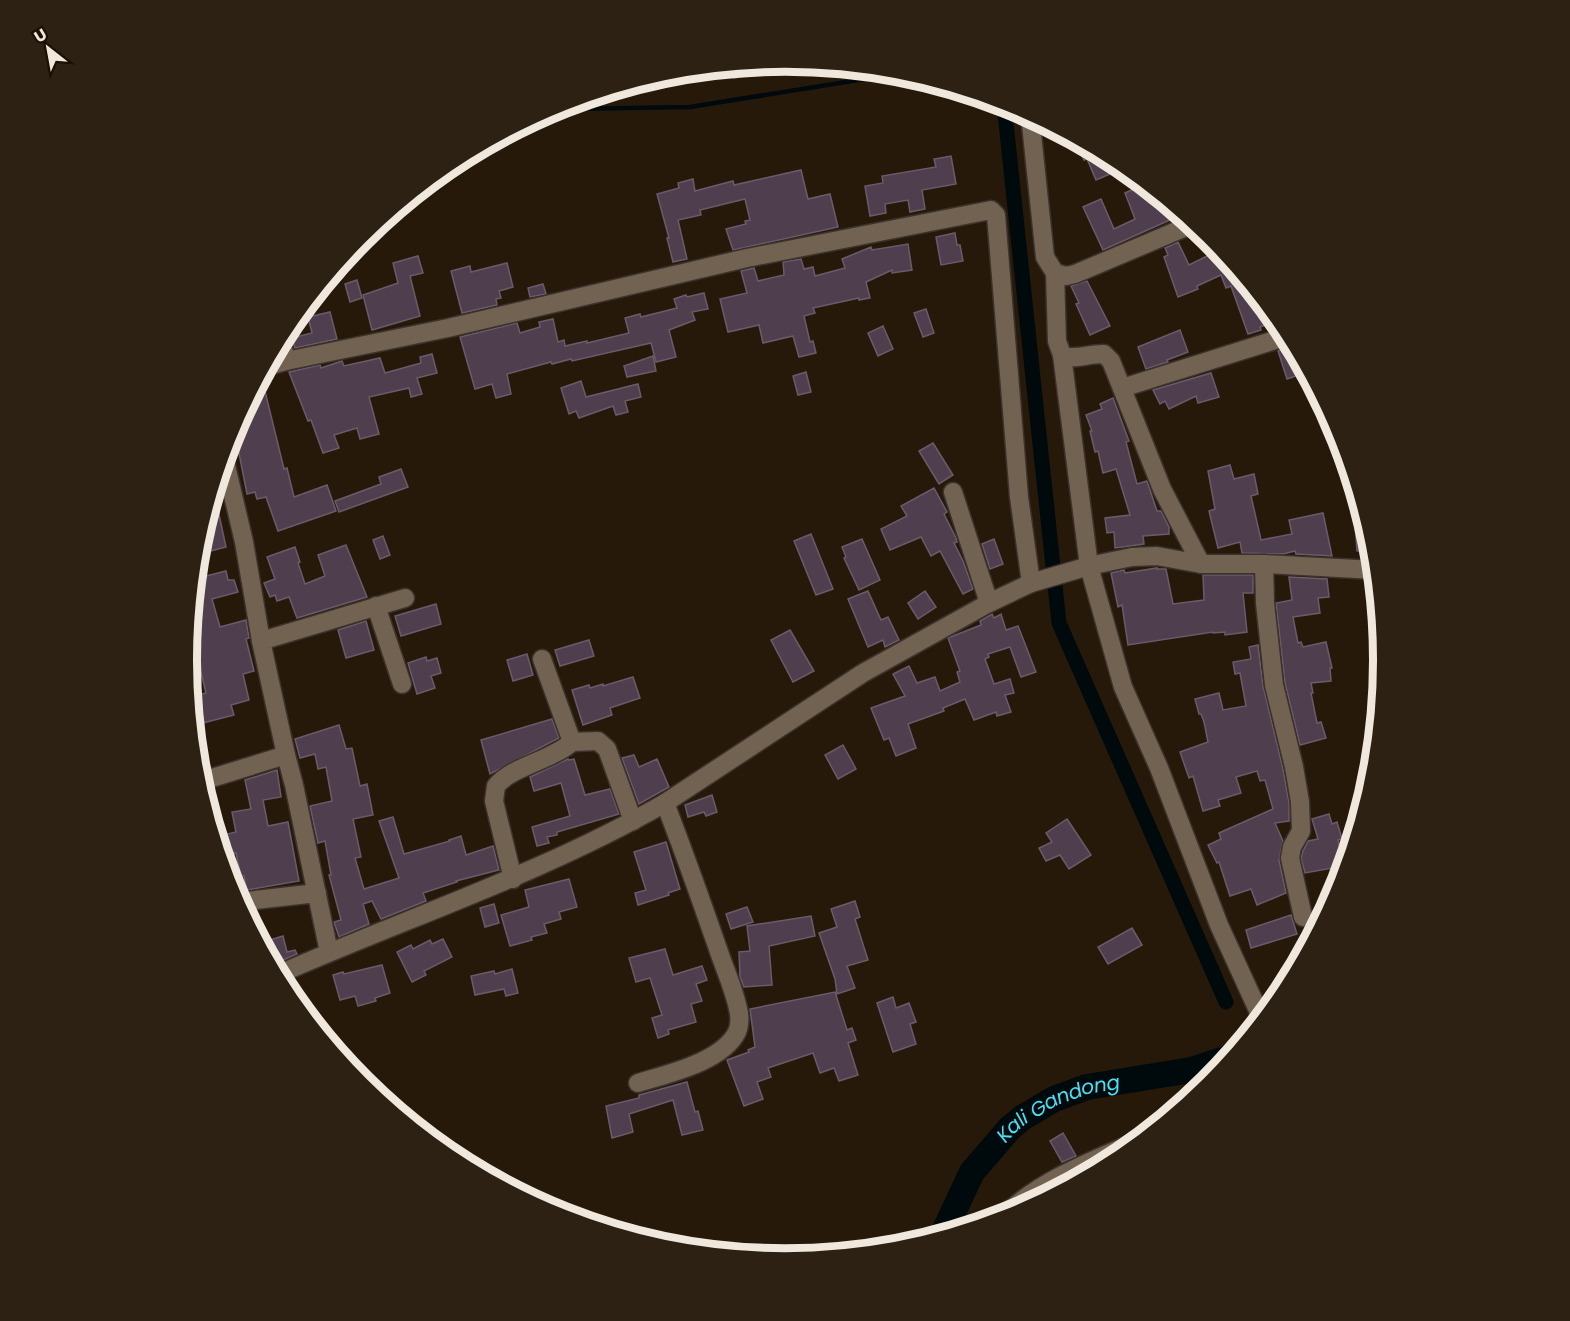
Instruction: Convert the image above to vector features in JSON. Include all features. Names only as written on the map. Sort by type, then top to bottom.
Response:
[{"type":"street","points":[[1031,127],[1046,257],[1054,273],[1057,341],[1062,355],[1082,568],[1123,687],[1160,768],[1219,925],[1258,1010]]},
{"type":"street","points":[[277,363],[448,328],[747,258],[991,210],[996,215],[1018,487],[1037,581]]},
{"type":"street","points":[[1054,273],[1066,276],[1075,274],[1184,228]]},
{"type":"street","points":[[1122,388],[1277,339]]},
{"type":"street","points":[[284,352],[286,361]]},
{"type":"street","points":[[1062,355],[1070,358],[1104,354],[1111,361],[1162,489],[1200,564]]},
{"type":"street","points":[[228,472],[244,542],[261,641],[285,755],[294,785],[329,952]]},
{"type":"street","points":[[953,492],[989,603]]},
{"type":"street","points":[[286,971],[513,879],[633,821],[665,803],[863,673],[989,603],[1037,581],[1132,557],[1157,556],[1200,564],[1264,564],[1366,569]]},
{"type":"street","points":[[1264,564],[1265,603],[1274,685],[1300,802],[1301,831],[1292,847],[1290,858],[1304,916]]},
{"type":"street","points":[[261,641],[405,598]]},
{"type":"street","points":[[376,606],[402,684]]},
{"type":"street","points":[[542,659],[572,742]]},
{"type":"street","points":[[513,879],[494,801],[496,786],[506,777],[558,753],[572,742],[598,741],[607,749],[633,821]]},
{"type":"street","points":[[209,779],[285,755]]},
{"type":"street","points":[[638,1083],[698,1064],[720,1051],[732,1041],[738,1030],[740,1015],[683,848],[665,803]]},
{"type":"street","points":[[248,901],[317,893]]},
{"type":"street","points":[[1028,1196],[1081,1165],[1102,1156]]},
{"type":"building","points":[[762,73],[734,78],[733,74]]},
{"type":"building","points":[[1081,152],[1114,172],[1096,180],[1087,159],[1084,160]]},
{"type":"building","points":[[951,156],[956,184],[922,190],[925,209],[910,212],[908,200],[885,204],[886,213],[870,216],[865,186],[883,183],[882,176],[936,167],[934,159]]},
{"type":"building","points":[[801,170],[808,199],[830,194],[838,227],[733,250],[726,229],[746,224],[745,221],[750,220],[745,199],[700,210],[701,215],[678,220],[687,259],[673,262],[657,194],[679,188],[678,183],[693,179],[695,191],[733,181],[734,185]]},
{"type":"building","points":[[1135,188],[1173,218],[1103,250],[1083,207],[1101,199],[1114,229],[1135,219],[1125,193]]},
{"type":"building","points":[[955,233],[963,261],[941,265],[936,237]]},
{"type":"building","points":[[1178,242],[1189,265],[1211,254],[1252,302],[1267,324],[1260,327],[1261,330],[1248,334],[1231,286],[1226,288],[1221,275],[1197,286],[1198,289],[1178,297],[1164,257],[1168,255],[1165,248]]},
{"type":"building","points":[[908,244],[912,270],[892,273],[892,270],[866,282],[870,298],[859,300],[859,298],[813,308],[815,313],[804,316],[810,342],[813,341],[816,353],[799,357],[793,336],[763,343],[759,325],[728,332],[720,299],[747,293],[741,271],[754,268],[758,281],[784,275],[783,262],[801,259],[804,269],[813,267],[815,276],[845,268],[842,259],[871,247],[872,250]]},
{"type":"building","points":[[418,256],[423,273],[410,276],[420,316],[372,330],[363,295],[398,283],[393,263]]},
{"type":"building","points":[[507,263],[513,287],[499,291],[501,298],[496,299],[497,305],[462,313],[451,271],[470,266],[471,272]]},
{"type":"building","points":[[357,280],[362,298],[350,302],[345,284]]},
{"type":"building","points":[[1087,281],[1110,326],[1090,335],[1076,304],[1079,303],[1071,286]]},
{"type":"building","points":[[543,284],[546,294],[530,297],[528,288]]},
{"type":"building","points":[[704,293],[708,309],[692,312],[695,320],[669,330],[676,357],[656,362],[651,343],[572,361],[571,359],[552,364],[551,362],[507,374],[511,394],[496,398],[492,384],[475,389],[460,337],[517,323],[520,333],[540,327],[539,322],[553,319],[558,342],[564,340],[565,346],[587,341],[587,343],[629,333],[625,318],[640,314],[641,317],[677,308],[674,299]]},
{"type":"building","points":[[926,309],[934,333],[923,337],[914,313]]},
{"type":"building","points":[[330,312],[337,339],[295,348],[294,338],[312,333],[308,317]]},
{"type":"building","points":[[883,326],[893,349],[878,356],[868,333]]},
{"type":"building","points":[[1180,330],[1188,352],[1146,369],[1138,347]]},
{"type":"building","points":[[1284,349],[1300,375],[1287,379],[1278,351]]},
{"type":"building","points":[[432,354],[437,373],[417,378],[422,394],[411,397],[409,388],[369,397],[379,434],[360,439],[357,428],[334,435],[339,448],[323,453],[289,372],[320,365],[321,368],[342,361],[344,366],[380,358],[385,373],[421,363],[420,357]]},
{"type":"building","points":[[653,356],[656,371],[627,377],[624,366]]},
{"type":"building","points":[[806,372],[811,392],[798,395],[793,376]]},
{"type":"building","points":[[1211,373],[1219,397],[1198,403],[1196,396],[1169,409],[1165,401],[1160,404],[1153,390]]},
{"type":"building","points":[[581,381],[586,397],[638,384],[641,397],[625,401],[628,412],[616,415],[613,406],[579,418],[576,411],[569,414],[561,388]]},
{"type":"building","points":[[264,387],[284,469],[287,468],[294,497],[327,485],[336,511],[278,531],[266,497],[257,499],[255,492],[247,494],[237,445]]},
{"type":"building","points":[[1113,398],[1129,441],[1126,442],[1137,484],[1147,481],[1157,511],[1161,511],[1169,527],[1169,534],[1143,536],[1144,544],[1115,548],[1114,532],[1107,533],[1105,518],[1130,515],[1116,469],[1103,473],[1086,415],[1102,409],[1100,404]]},
{"type":"building","points":[[933,443],[953,475],[939,484],[919,451]]},
{"type":"building","points":[[1230,465],[1234,479],[1254,474],[1258,494],[1251,496],[1261,540],[1292,534],[1289,520],[1323,513],[1332,556],[1296,554],[1295,551],[1283,554],[1242,553],[1240,542],[1218,548],[1209,511],[1215,509],[1208,471]]},
{"type":"building","points":[[401,469],[408,487],[339,512],[335,501],[381,484],[379,477]]},
{"type":"building","points":[[934,488],[947,512],[944,514],[956,538],[957,542],[954,543],[973,589],[963,594],[940,551],[931,556],[921,537],[890,550],[881,529],[907,516],[901,506]]},
{"type":"building","points":[[217,507],[226,547],[207,552]]},
{"type":"building","points":[[1354,513],[1363,551],[1357,551]]},
{"type":"building","points":[[811,534],[833,589],[816,595],[794,541]]},
{"type":"building","points":[[383,536],[390,555],[380,559],[373,540]]},
{"type":"building","points":[[862,539],[880,580],[859,590],[844,558],[846,557],[842,547]]},
{"type":"building","points":[[994,539],[1003,564],[990,569],[982,544]]},
{"type":"building","points":[[346,545],[367,597],[297,618],[289,597],[277,601],[275,595],[270,597],[264,583],[275,579],[267,557],[295,547],[305,584],[325,576],[318,555]]},
{"type":"building","points":[[1166,569],[1173,604],[1204,600],[1203,575],[1253,575],[1253,593],[1243,593],[1247,632],[1225,635],[1225,632],[1213,632],[1128,645],[1122,605],[1118,607],[1111,573]]},
{"type":"building","points":[[226,571],[228,580],[234,580],[238,592],[212,599],[220,627],[246,620],[249,638],[246,639],[254,671],[243,674],[249,700],[231,705],[234,715],[201,724],[198,696],[206,693],[197,660],[198,622],[203,577]]},
{"type":"building","points":[[1289,577],[1327,579],[1329,597],[1318,598],[1320,613],[1293,617],[1298,643],[1301,642],[1303,647],[1326,642],[1332,668],[1330,668],[1331,681],[1311,683],[1317,723],[1321,722],[1326,738],[1300,745],[1285,683],[1276,603],[1292,600]]},
{"type":"building","points":[[868,591],[881,620],[888,617],[899,640],[885,647],[883,640],[868,647],[848,599]]},
{"type":"building","points":[[925,591],[936,607],[918,619],[908,603]]},
{"type":"building","points":[[436,604],[441,624],[401,636],[395,616]]},
{"type":"building","points":[[992,614],[994,618],[1001,614],[1006,630],[1018,626],[1036,672],[1021,677],[1010,647],[988,654],[989,657],[985,659],[994,684],[1010,679],[1014,693],[1005,695],[1011,712],[997,716],[996,712],[974,720],[965,699],[943,708],[944,711],[908,724],[916,748],[896,756],[889,738],[884,740],[871,708],[905,696],[893,674],[909,666],[917,683],[935,677],[940,691],[960,682],[957,672],[960,671],[948,638],[981,625],[980,621]]},
{"type":"building","points":[[366,621],[374,650],[346,658],[338,630]]},
{"type":"building","points":[[790,630],[814,671],[793,682],[771,640]]},
{"type":"building","points":[[589,640],[594,656],[560,666],[555,650]]},
{"type":"building","points":[[1258,645],[1263,686],[1289,803],[1289,821],[1275,823],[1283,841],[1279,860],[1286,893],[1257,905],[1251,889],[1230,896],[1219,862],[1217,863],[1208,845],[1221,839],[1219,833],[1273,809],[1265,780],[1260,781],[1257,771],[1236,777],[1241,793],[1218,800],[1220,806],[1203,811],[1193,776],[1189,778],[1180,752],[1208,742],[1204,722],[1195,699],[1219,693],[1223,710],[1246,706],[1240,673],[1235,674],[1233,662],[1251,659],[1249,647]]},
{"type":"building","points":[[527,654],[533,675],[513,681],[507,660]]},
{"type":"building","points":[[426,657],[427,661],[437,658],[441,673],[431,676],[435,688],[417,694],[408,663]]},
{"type":"building","points":[[633,677],[640,698],[610,708],[612,715],[583,725],[572,690],[589,685],[590,688],[603,684],[603,686]]},
{"type":"building","points":[[552,719],[559,738],[490,774],[481,740]]},
{"type":"building","points":[[339,725],[346,749],[352,748],[360,786],[367,784],[373,815],[353,819],[361,857],[355,858],[364,889],[399,878],[379,821],[393,817],[404,854],[461,836],[466,855],[493,846],[499,870],[456,881],[423,893],[426,901],[381,919],[372,901],[363,904],[369,924],[339,937],[334,922],[341,920],[329,875],[331,875],[325,841],[318,843],[310,806],[332,801],[326,767],[318,769],[315,754],[300,758],[295,739]]},
{"type":"building","points":[[843,745],[856,769],[838,779],[825,755]]},
{"type":"building","points":[[634,755],[639,767],[657,759],[669,787],[639,804],[622,758]]},
{"type":"building","points":[[568,759],[574,759],[585,795],[610,789],[619,814],[557,832],[557,835],[547,837],[549,843],[537,846],[532,827],[570,816],[561,783],[534,791],[530,777]]},
{"type":"building","points":[[277,770],[281,797],[263,800],[268,826],[288,822],[299,881],[247,890],[236,853],[230,854],[224,835],[236,832],[232,812],[251,809],[245,780]]},
{"type":"building","points":[[712,795],[717,812],[706,816],[704,812],[688,817],[685,805]]},
{"type":"building","points":[[1329,814],[1332,824],[1337,822],[1342,839],[1338,840],[1341,853],[1336,867],[1305,873],[1301,858],[1303,851],[1308,841],[1318,839],[1312,819]]},
{"type":"building","points":[[1067,819],[1091,855],[1069,869],[1060,855],[1046,861],[1039,848],[1052,842],[1046,833]]},
{"type":"building","points":[[666,842],[680,889],[638,905],[635,893],[646,890],[634,852]]},
{"type":"building","points":[[569,879],[577,907],[559,912],[561,919],[544,924],[547,933],[510,946],[501,915],[529,907],[525,890]]},
{"type":"building","points":[[855,901],[860,917],[855,919],[868,960],[847,966],[855,988],[837,994],[835,979],[819,933],[837,927],[831,909]]},
{"type":"building","points":[[494,904],[499,923],[485,927],[480,908]]},
{"type":"building","points":[[747,907],[753,922],[731,929],[726,914]]},
{"type":"building","points":[[1291,915],[1297,934],[1251,948],[1246,930]]},
{"type":"building","points":[[811,916],[815,936],[769,946],[772,985],[744,987],[740,977],[739,952],[750,951],[747,926]]},
{"type":"building","points":[[1132,928],[1142,945],[1108,964],[1098,947]]},
{"type":"building","points":[[283,936],[287,952],[295,950],[297,954],[279,962],[267,941]]},
{"type":"building","points":[[443,939],[452,957],[424,971],[426,975],[412,982],[397,952],[411,945],[413,949],[430,940],[432,944]]},
{"type":"building","points":[[665,949],[673,975],[702,966],[707,980],[696,984],[702,1001],[691,1004],[696,1022],[668,1030],[669,1034],[658,1038],[652,1018],[662,1015],[650,978],[636,982],[629,958]]},
{"type":"building","points":[[382,965],[390,993],[375,998],[376,1001],[358,1006],[355,996],[340,1000],[333,975]]},
{"type":"building","points":[[512,969],[518,993],[506,996],[504,989],[475,995],[471,976],[494,971],[495,974]]},
{"type":"building","points":[[835,992],[847,1030],[852,1028],[856,1040],[848,1043],[858,1075],[839,1081],[834,1068],[820,1073],[813,1053],[768,1068],[771,1077],[757,1082],[763,1099],[744,1106],[727,1060],[749,1052],[748,1050],[755,1047],[750,1009]]},
{"type":"building","points":[[893,997],[896,1008],[909,1003],[916,1022],[910,1024],[916,1044],[893,1052],[877,1003]]},
{"type":"building","points":[[687,1082],[695,1112],[698,1111],[703,1130],[682,1135],[673,1100],[629,1114],[633,1132],[612,1138],[606,1106]]},
{"type":"building","points":[[1063,1133],[1076,1156],[1062,1162],[1050,1141]]},
{"type":"waterway","points":[[581,109],[690,107],[870,78]]},
{"type":"waterway","points":[[1005,115],[1059,623],[1226,1002]]},
{"type":"waterway","name":"Kali Gandong","points":[[947,1226],[972,1172],[1010,1128],[1022,1118],[1054,1099],[1087,1087],[1191,1070],[1215,1062]]}]
